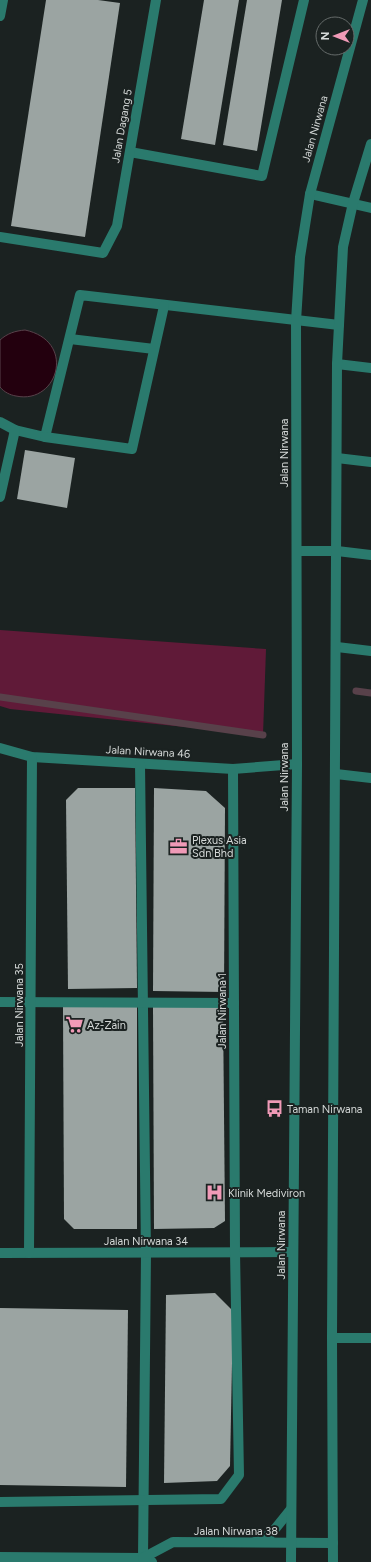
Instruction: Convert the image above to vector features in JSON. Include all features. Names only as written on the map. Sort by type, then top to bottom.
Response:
[{"type":"street","points":[[0,16],[2,0]]},
{"type":"street","name":"Jalan Dagang 5","points":[[0,237],[103,253],[117,226],[156,0]]},
{"type":"street","points":[[130,152],[262,176],[304,0]]},
{"type":"street","name":"Jalan Nirwana","points":[[290,1562],[297,764],[296,321],[300,257],[310,194],[363,0]]},
{"type":"street","points":[[333,1562],[332,1338],[337,647],[337,364],[343,247],[371,144]]},
{"type":"street","points":[[310,194],[371,208]]},
{"type":"street","points":[[45,437],[80,295],[164,306],[339,325]]},
{"type":"street","points":[[0,422],[15,430],[45,437],[132,449],[164,306]]},
{"type":"street","points":[[70,339],[154,349]]},
{"type":"street","points":[[337,364],[371,368]]},
{"type":"street","points":[[0,497],[15,430]]},
{"type":"street","points":[[337,458],[371,462]]},
{"type":"street","points":[[297,551],[337,551],[371,555]]},
{"type":"street","points":[[337,647],[371,651]]},
{"type":"street","name":"Jalan Nirwana 46","points":[[0,748],[32,758],[140,764],[233,769],[297,764]]},
{"type":"street","name":"Jalan Nirwana 35","points":[[29,1253],[32,758]]},
{"type":"street","points":[[140,764],[146,1252],[143,1501],[147,1560]]},
{"type":"street","name":"Jalan Nirwana 1","points":[[143,1501],[221,1499],[239,1475],[235,1252],[233,769]]},
{"type":"street","points":[[336,774],[371,778]]},
{"type":"street","points":[[0,1002],[234,1003]]},
{"type":"street","name":"Jalan Nirwana 34","points":[[0,1253],[293,1252]]},
{"type":"street","points":[[332,1338],[371,1338]]},
{"type":"street","points":[[0,1502],[143,1501]]},
{"type":"street","points":[[253,1543],[271,1534],[291,1509]]},
{"type":"street","name":"Jalan Nirwana 38","points":[[0,1558],[147,1560],[173,1542],[333,1543]]},
{"type":"shaded area","points":[[25,330],[41,336],[51,346],[56,358],[56,370],[51,382],[42,391],[31,396],[16,396],[7,393],[0,387],[0,340],[12,333]]},
{"type":"shaded area","points":[[0,630],[266,649],[263,735],[10,709],[0,706]]},
{"type":"building","points":[[46,0],[98,0],[120,3],[85,237],[11,226]]},
{"type":"building","points":[[204,0],[239,0],[215,145],[181,139]]},
{"type":"building","points":[[247,0],[282,0],[257,151],[223,145]]},
{"type":"building","points":[[25,450],[75,458],[67,508],[17,499]]},
{"type":"building","points":[[78,788],[135,788],[137,988],[68,989],[66,800]]},
{"type":"building","points":[[154,788],[206,791],[225,808],[224,992],[153,991]]},
{"type":"building","points":[[153,1006],[223,1006],[225,1221],[214,1228],[154,1229]]},
{"type":"building","points":[[63,1007],[137,1007],[137,1229],[74,1229],[64,1219]]},
{"type":"building","points":[[215,1293],[233,1311],[230,1466],[217,1481],[164,1483],[166,1295]]},
{"type":"building","points":[[0,1308],[128,1310],[126,1487],[0,1485]]},
{"type":"waterway","points":[[356,691],[371,693]]},
{"type":"waterway","points":[[0,697],[263,735]]},
{"type":"place","name":"Plexus Asia Sdn Bhd","points":[[179,846]]},
{"type":"place","name":"Az-Zain","points":[[74,1025]]},
{"type":"place","name":"Taman Nirwana","points":[[274,1109]]},
{"type":"place","name":"Klinik Mediviron","points":[[215,1193]]}]
